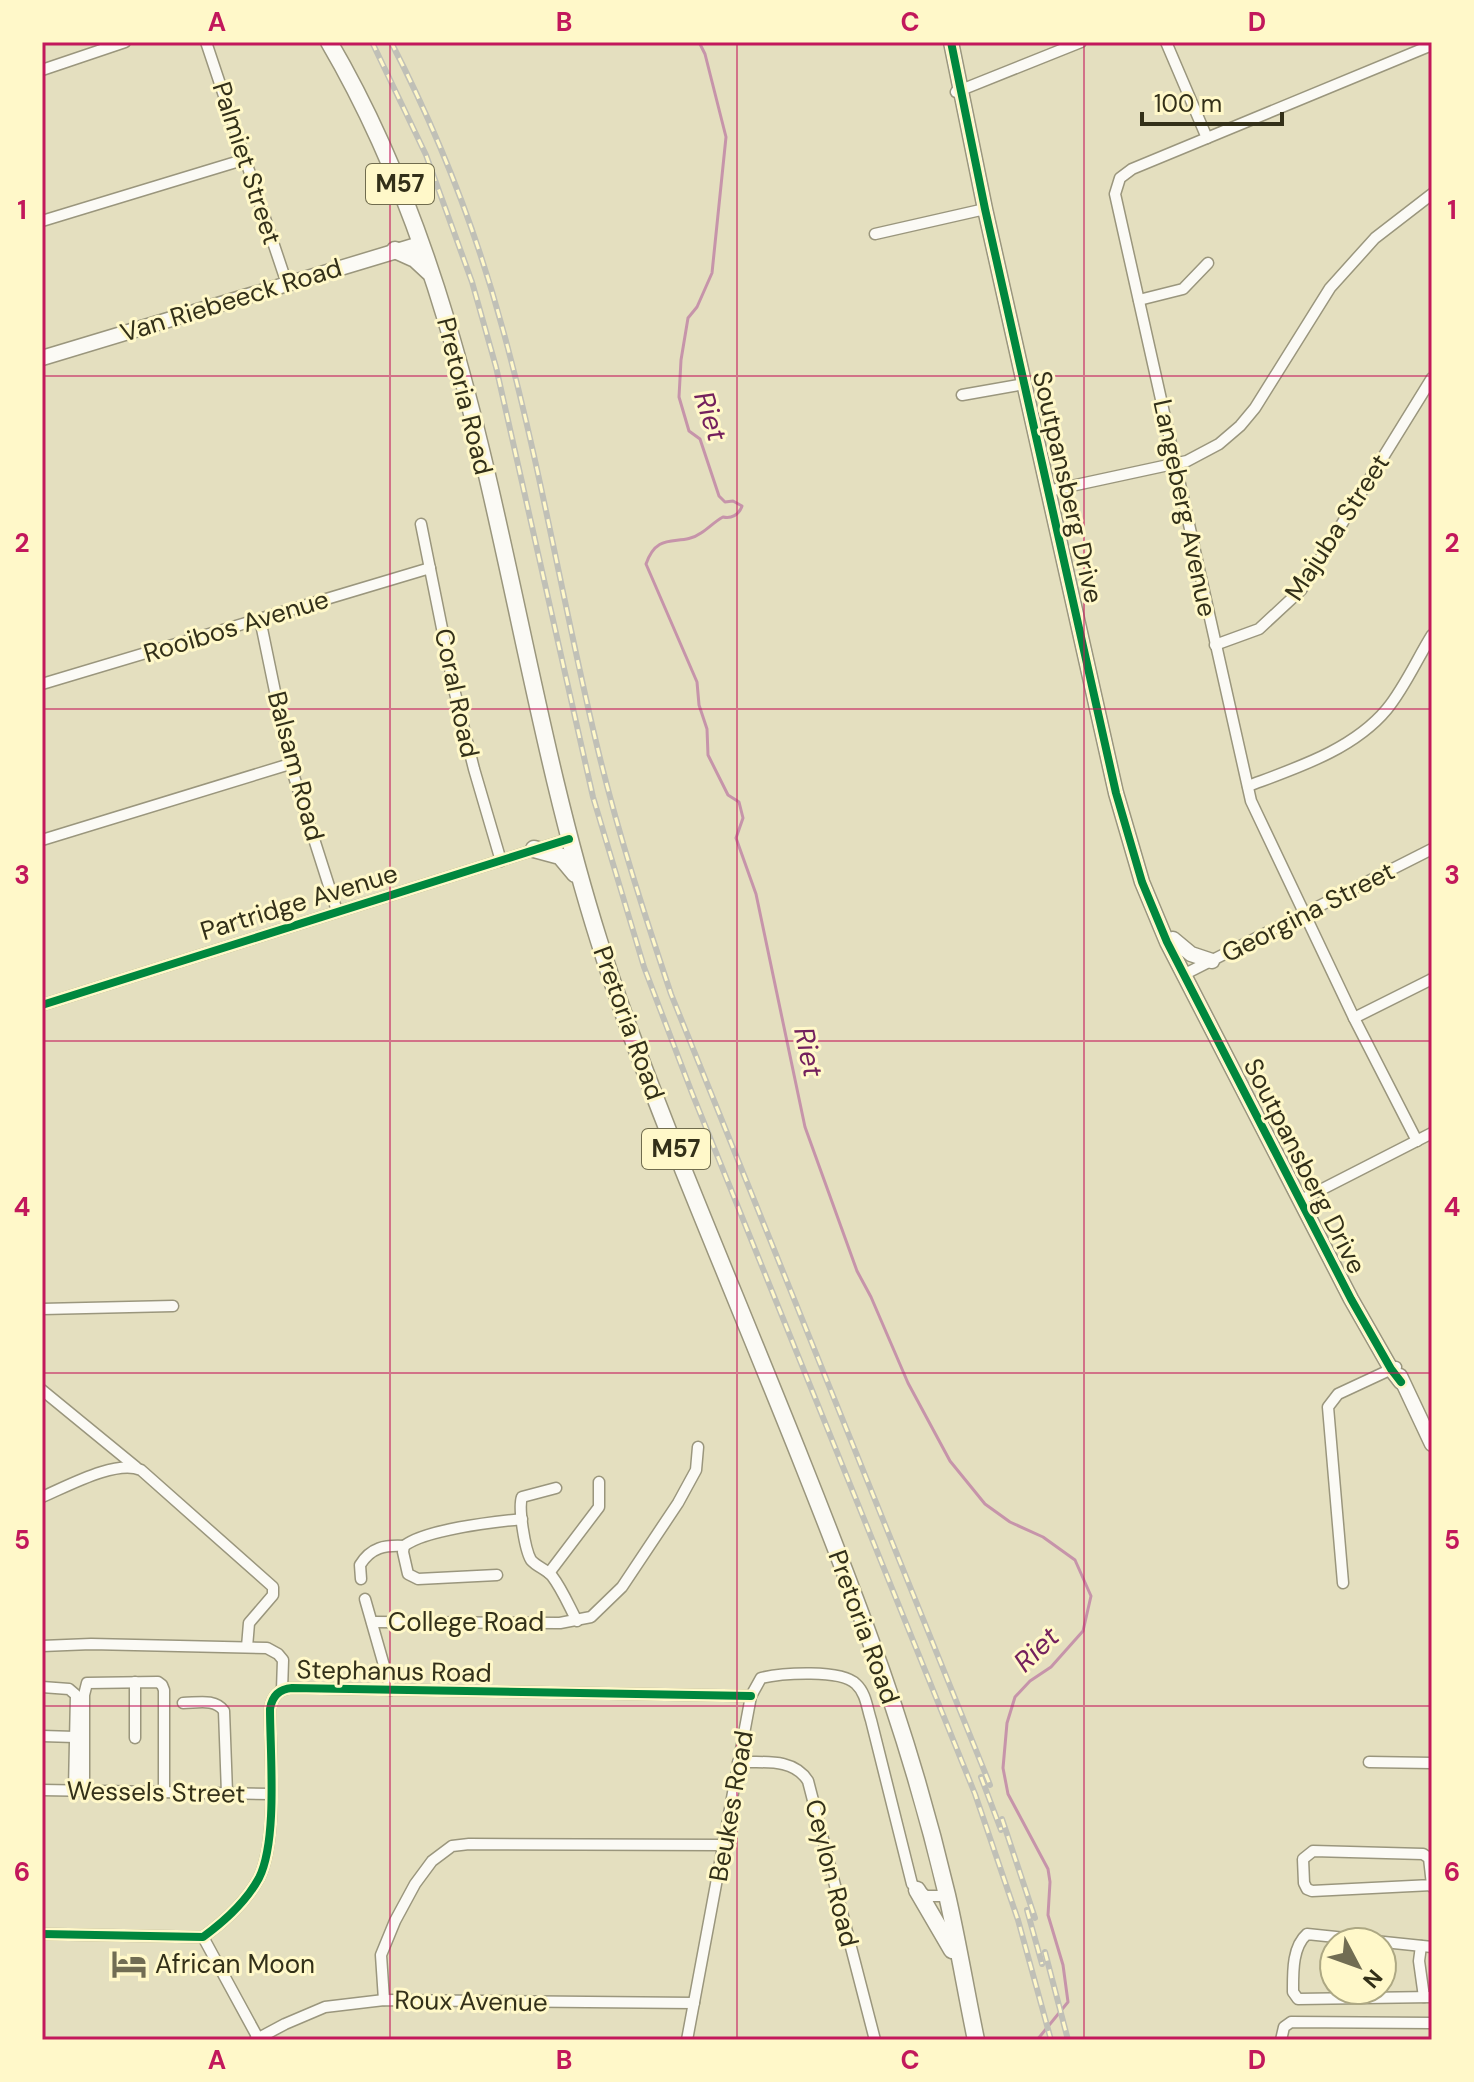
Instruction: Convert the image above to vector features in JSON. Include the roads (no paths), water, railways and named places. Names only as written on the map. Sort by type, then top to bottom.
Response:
[{"type":"main road","name":"Pretoria Road","points":[[329,42],[375,126],[430,273],[473,421],[581,882],[624,1014],[667,1129],[868,1633],[909,1758],[947,1896],[976,2040]]},
{"type":"main road","points":[[412,219],[406,235],[393,250],[415,259],[430,273]]},
{"type":"main road","points":[[534,849],[560,856],[581,882]]},
{"type":"main road","points":[[941,1874],[932,1885],[918,1891],[960,1965]]},
{"type":"street","points":[[42,70],[125,42]]},
{"type":"street","name":"Palmiet Street","points":[[206,42],[287,284]]},
{"type":"street","name":"Soutpansberg Drive","points":[[949,42],[1116,793],[1142,878],[1186,973],[1432,1444]]},
{"type":"street","points":[[960,95],[1081,42]]},
{"type":"street","points":[[1166,42],[1207,138]]},
{"type":"street","name":"Langeberg Avenue","points":[[1417,1141],[1254,812],[1115,202],[1117,183],[1132,169],[1432,45]]},
{"type":"street","points":[[42,221],[246,159]]},
{"type":"street","points":[[1048,491],[1176,464],[1207,452],[1240,426],[1255,408],[1330,288],[1375,238],[1432,194]]},
{"type":"street","points":[[875,234],[985,209]]},
{"type":"street","name":"Van Riebeeck Road","points":[[42,358],[420,244]]},
{"type":"street","points":[[1139,300],[1183,289],[1208,263]]},
{"type":"street","name":"Majuba Street","points":[[1215,645],[1259,629],[1301,590],[1432,378]]},
{"type":"street","points":[[962,395],[1024,384]]},
{"type":"street","name":"Coral Road","points":[[421,524],[462,724],[501,861]]},
{"type":"street","name":"Rooibos Avenue","points":[[42,684],[430,568]]},
{"type":"street","name":"Balsam Road","points":[[260,619],[290,764],[337,911]]},
{"type":"street","points":[[1248,786],[1300,766],[1358,737],[1392,702],[1432,635]]},
{"type":"street","points":[[42,840],[290,764]]},
{"type":"street","name":"Partridge Avenue","points":[[42,1005],[569,839]]},
{"type":"street","name":"Georgina Street","points":[[1186,973],[1432,849]]},
{"type":"street","name":"Soutpansberg Drive","points":[[1142,878],[1173,939],[1186,973]]},
{"type":"street","points":[[1173,939],[1191,954],[1212,961]]},
{"type":"street","points":[[1354,1018],[1432,979]]},
{"type":"street","points":[[1305,1198],[1432,1133]]},
{"type":"street","points":[[42,1309],[173,1306]]},
{"type":"street","points":[[1343,1583],[1328,1407],[1338,1394],[1393,1368]]},
{"type":"street","points":[[42,1390],[273,1587],[273,1595],[249,1623],[247,1647]]},
{"type":"street","points":[[556,1488],[522,1497],[522,1519],[528,1554],[536,1565],[549,1573],[577,1621],[599,1611],[631,1575],[691,1481],[698,1463],[698,1447]]},
{"type":"street","points":[[42,1497],[108,1471],[137,1468]]},
{"type":"street","points":[[549,1573],[597,1510],[599,1482]]},
{"type":"street","points":[[361,1579],[360,1565],[369,1553],[384,1545],[404,1546],[434,1534],[522,1519]]},
{"type":"street","points":[[404,1546],[408,1574],[418,1579],[497,1575]]},
{"type":"street","name":"College Road","points":[[365,1599],[391,1690]]},
{"type":"street","name":"College Road","points":[[372,1622],[577,1621]]},
{"type":"street","points":[[42,1646],[91,1644],[267,1648],[281,1656],[282,1690]]},
{"type":"street","name":"Beukes Road","points":[[687,2040],[751,1696],[756,1683],[765,1677],[838,1676],[857,1685],[871,1720],[907,1869],[918,1891]]},
{"type":"street","points":[[79,1790],[86,1685],[90,1682],[158,1682],[164,1687],[164,1792]]},
{"type":"street","points":[[135,1682],[135,1738]]},
{"type":"street","points":[[42,1687],[75,1692],[79,1790]]},
{"type":"street","name":"Stephanus Road","points":[[203,1937],[243,1902],[258,1879],[267,1851],[270,1709],[272,1699],[282,1690],[751,1696]]},
{"type":"street","points":[[183,1703],[217,1703],[224,1711],[227,1793]]},
{"type":"street","points":[[42,1736],[75,1737]]},
{"type":"street","name":"Ceylon Road","points":[[738,1762],[789,1765],[797,1768],[808,1781],[875,2040]]},
{"type":"street","points":[[1369,1762],[1432,1763]]},
{"type":"street","name":"Wessels Street","points":[[42,1790],[270,1794]]},
{"type":"street","points":[[384,2000],[381,1961],[385,1939],[422,1872],[446,1849],[469,1844],[723,1845]]},
{"type":"street","points":[[1313,1851],[1423,1854],[1429,1858],[1432,1886],[1312,1891],[1304,1883],[1303,1859],[1313,1851]]},
{"type":"street","points":[[918,1891],[930,1897],[947,1896]]},
{"type":"street","points":[[42,1934],[203,1937],[256,2039]]},
{"type":"street","points":[[1307,1934],[1427,1946],[1419,1967],[1428,1997],[1298,1999],[1293,1992],[1296,1951],[1307,1934]]},
{"type":"street","name":"Roux Avenue","points":[[256,2039],[325,2007],[384,2000],[694,2003]]},
{"type":"street","points":[[1281,2040],[1284,2027],[1291,2022],[1432,2023]]},
{"type":"waterway","name":"Riet","points":[[699,42],[705,54],[726,137],[712,273],[697,307],[688,318],[679,397],[689,431],[700,439],[719,496],[725,502],[733,501],[742,506],[734,516],[723,517],[693,537],[657,546],[646,564],[697,682],[699,705],[707,729],[708,755],[728,795],[739,802],[743,818],[736,838],[756,894],[805,1127],[857,1271],[908,1383],[950,1461],[985,1504],[1010,1522],[1043,1537],[1075,1560],[1091,1596],[1083,1631],[1051,1667],[1030,1681],[1015,1697],[1007,1723],[1003,1768],[1008,1794],[1048,1869],[1048,1915],[1063,1965],[1068,2002],[1037,2040]]},
{"type":"railway","points":[[372,42],[426,155],[472,282],[496,367],[593,797],[644,967],[975,1794],[1018,1920],[1051,2040]]},
{"type":"railway","points":[[391,42],[425,111],[454,183],[492,293],[517,382],[606,781],[671,994],[990,1785]]},
{"type":"railway","points":[[981,1777],[1001,1830]]},
{"type":"railway","points":[[1002,1819],[1035,1918]]},
{"type":"railway","points":[[1027,1910],[1042,1964]]},
{"type":"railway","points":[[1045,1952],[1068,2040]]},
{"type":"place","name":"African Moon","points":[[129,1964]]}]
